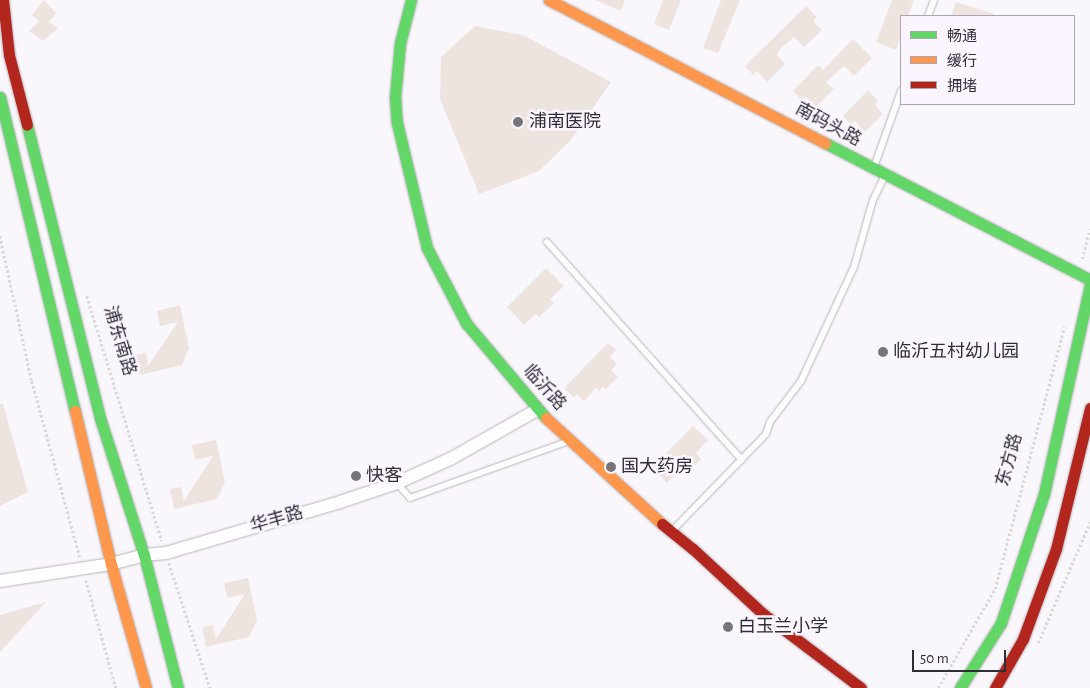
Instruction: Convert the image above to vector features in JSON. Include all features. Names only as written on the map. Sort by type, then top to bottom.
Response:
[{"type":"main road","name":"浦东南路","points":[[3,0],[9,55],[100,418],[144,556],[178,688]]},
{"type":"main road","name":"临沂路","points":[[411,0],[400,43],[395,106],[397,123],[427,248],[466,323],[537,410],[762,613],[861,688]]},
{"type":"main road","name":"南码头路","points":[[549,0],[873,169],[1079,273],[1090,282]]},
{"type":"main road","points":[[0,98],[111,564],[146,688]]},
{"type":"main road","points":[[960,688],[1001,623],[1044,494],[1090,282]]},
{"type":"main road","points":[[995,688],[1023,639],[1056,549],[1090,408]]},
{"type":"street","name":"华丰路","points":[[0,581],[111,564],[166,553],[397,483],[452,458],[537,410]]},
{"type":"lane","points":[[928,15],[934,0]]},
{"type":"lane","points":[[873,169],[900,94]]},
{"type":"lane","points":[[671,531],[766,434],[770,422],[801,382],[854,267],[873,200],[886,175]]},
{"type":"lane","points":[[547,242],[742,460]]},
{"type":"lane","points":[[397,483],[410,498],[571,440]]},
{"type":"path","points":[[1079,273],[1090,229]]},
{"type":"path","points":[[0,236],[32,381],[116,688]]},
{"type":"path","name":"浦东南路","points":[[85,289],[166,553],[210,688]]},
{"type":"path","name":"东方路","points":[[938,688],[995,589],[1066,321]]},
{"type":"path","points":[[1034,650],[1090,522]]},
{"type":"building","points":[[44,0],[56,13],[49,22],[58,28],[43,41],[29,31],[39,21],[32,15]]},
{"type":"building","points":[[595,0],[625,0],[621,11]]},
{"type":"building","points":[[663,0],[681,0],[669,30],[654,24]]},
{"type":"building","points":[[721,0],[740,0],[718,53],[703,48]]},
{"type":"building","points":[[892,0],[914,0],[908,15],[900,15],[900,38],[896,50],[876,42]]},
{"type":"building","points":[[956,2],[994,14],[994,15],[951,15]]},
{"type":"building","points":[[806,6],[817,17],[813,21],[822,30],[804,47],[794,37],[779,50],[777,55],[785,64],[767,82],[757,71],[753,75],[745,66]]},
{"type":"building","points":[[475,26],[523,35],[611,82],[571,140],[539,171],[479,194],[440,99],[441,57]]},
{"type":"building","points":[[853,39],[872,58],[854,76],[844,66],[826,82],[834,89],[816,107],[806,97],[802,100],[793,91],[818,65],[823,70]]},
{"type":"building","points":[[868,90],[878,101],[875,105],[883,114],[865,132],[855,121],[851,125],[843,116]]},
{"type":"building","points":[[546,268],[564,286],[550,299],[554,303],[539,317],[536,314],[524,325],[507,307]]},
{"type":"building","points":[[180,305],[189,348],[182,365],[139,375],[135,355],[146,353],[148,366],[178,322],[160,326],[157,311]]},
{"type":"building","points":[[608,343],[616,350],[610,357],[617,364],[611,370],[618,377],[606,389],[603,387],[599,391],[596,388],[584,401],[577,394],[574,398],[564,388]]},
{"type":"building","points":[[0,404],[3,404],[28,492],[0,506]]},
{"type":"building","points":[[693,426],[708,440],[696,453],[701,459],[685,476],[679,470],[667,483],[652,468]]},
{"type":"building","points":[[216,440],[225,482],[217,499],[174,509],[170,489],[181,487],[184,501],[213,456],[195,460],[192,445]]},
{"type":"building","points":[[248,578],[257,620],[249,637],[206,647],[202,627],[213,625],[216,639],[245,594],[227,598],[224,583]]},
{"type":"building","points":[[46,602],[0,652],[0,615]]},
{"type":"traffic: fast","points":[[411,0],[400,43],[395,97],[397,123],[427,248],[466,323],[546,418]]},
{"type":"traffic: fast","points":[[0,97],[75,411]]},
{"type":"traffic: fast","points":[[27,125],[100,418],[144,555],[178,688]]},
{"type":"traffic: fast","points":[[825,143],[1090,280]]},
{"type":"traffic: fast","points":[[960,688],[1001,623],[1044,494],[1090,284]]},
{"type":"traffic: slow","points":[[549,0],[825,143]]},
{"type":"traffic: slow","points":[[75,411],[111,564],[146,688]]},
{"type":"traffic: slow","points":[[546,418],[662,524]]},
{"type":"traffic: jam","points":[[3,0],[9,55],[27,125]]},
{"type":"traffic: jam","points":[[995,688],[1023,639],[1056,549],[1090,408]]},
{"type":"traffic: jam","points":[[662,524],[693,549],[762,613],[861,688]]},
{"type":"place","name":"浦南医院","points":[[518,122]]},
{"type":"place","name":"临沂五村幼儿园","points":[[883,352]]},
{"type":"place","name":"国大药房","points":[[611,467]]},
{"type":"place","name":"快客","points":[[356,476]]},
{"type":"place","name":"白玉兰小学","points":[[728,627]]}]
